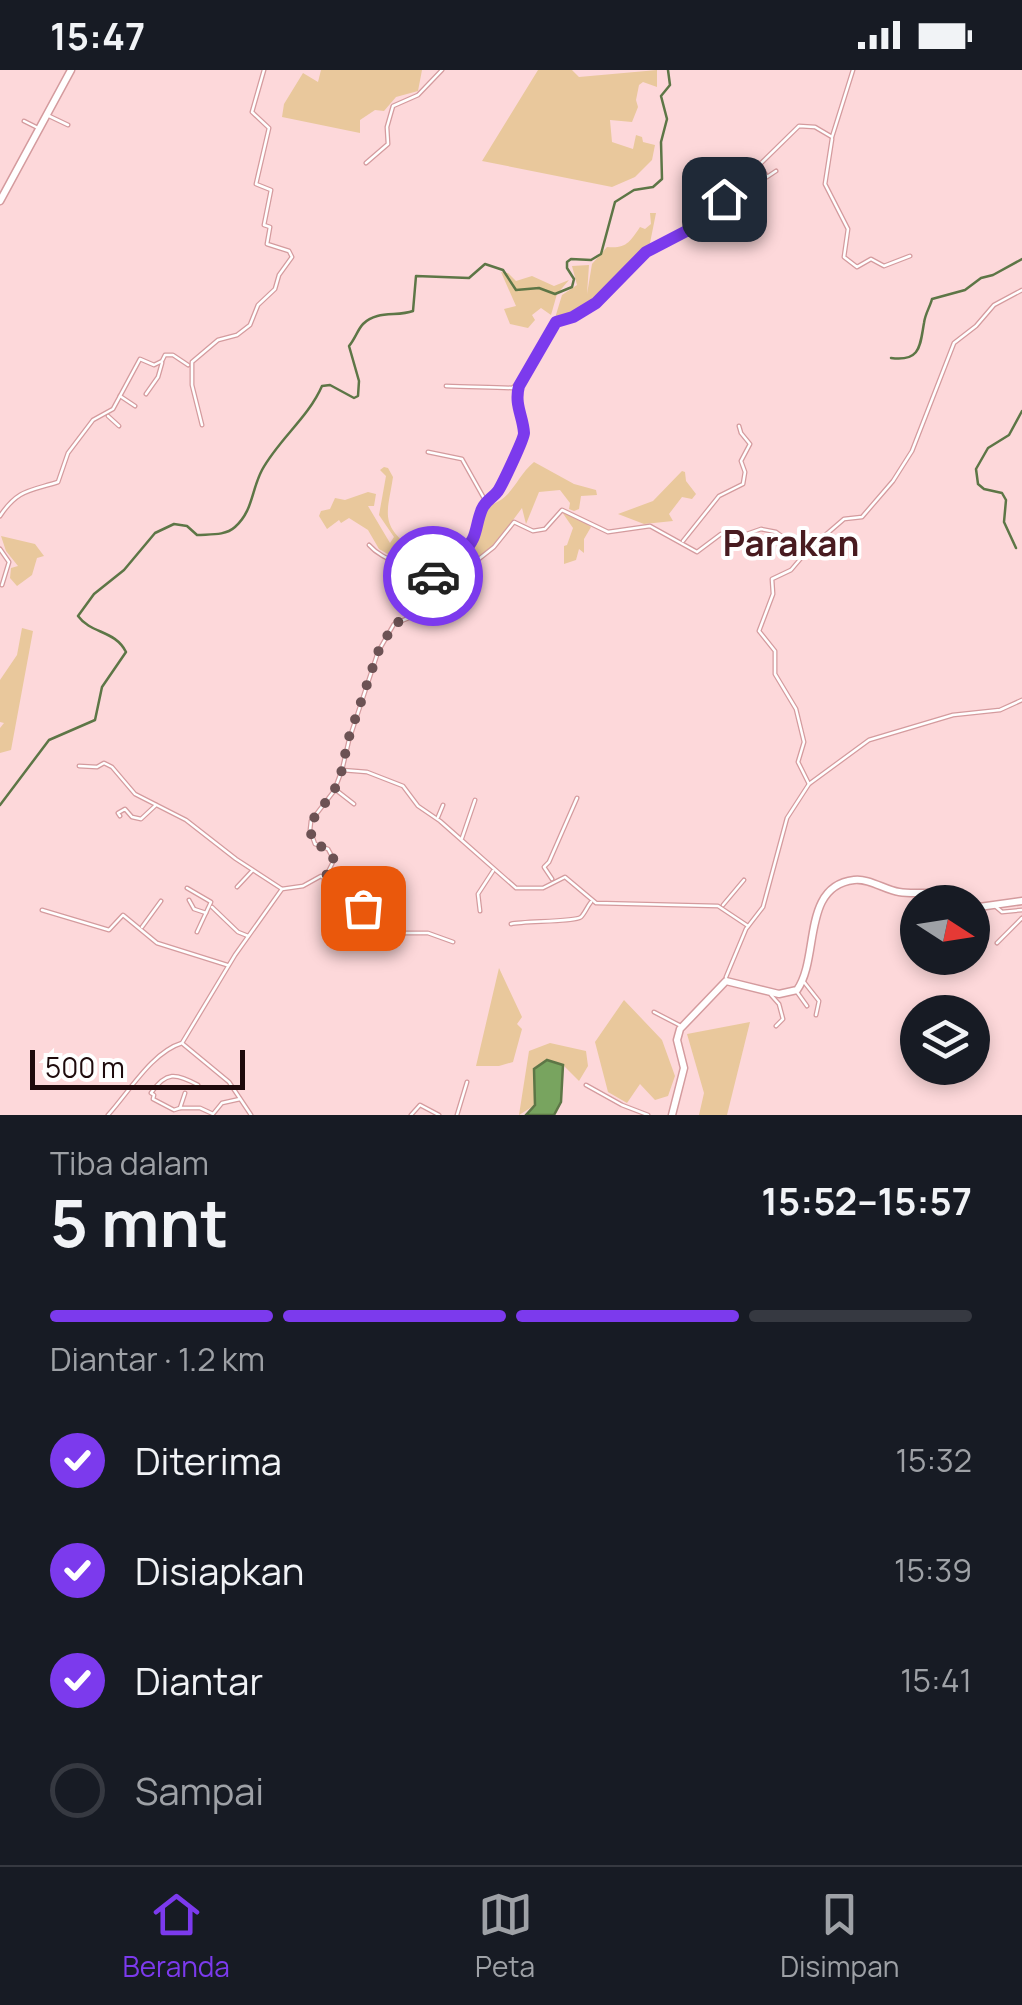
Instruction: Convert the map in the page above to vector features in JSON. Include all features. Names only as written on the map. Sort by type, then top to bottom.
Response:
[{"type":"main road","points":[[0,201],[70,70]]},
{"type":"main road","points":[[672,1115],[684,1068],[677,1040],[682,1026],[726,981],[766,991],[795,992],[803,982],[821,902],[845,883],[861,880],[900,893]]},
{"type":"main road","points":[[990,906],[1022,901]]},
{"type":"street","points":[[190,366],[218,340],[237,335],[250,325],[261,301],[275,289],[278,275],[292,257],[289,250],[267,244],[270,227],[264,225],[271,190],[256,184],[269,128],[252,112],[264,70]]},
{"type":"street","points":[[366,163],[388,144],[393,106],[418,95],[442,70]]},
{"type":"street","points":[[853,70],[832,138],[825,184],[848,229],[844,257],[858,267],[871,259],[884,266],[910,256]]},
{"type":"street","points":[[46,115],[68,126]]},
{"type":"street","points":[[24,122],[38,129]]},
{"type":"street","points":[[464,569],[463,552],[474,541],[481,511],[498,491],[522,441],[519,386],[558,319],[573,317],[596,303],[646,252],[698,225],[799,126],[815,126],[832,138]]},
{"type":"street","points":[[760,165],[767,177],[776,171]]},
{"type":"street","points":[[809,784],[798,762],[804,742],[796,710],[775,674],[775,651],[759,631],[773,594],[772,578],[787,573],[844,519],[862,517],[894,481],[912,451],[954,343],[994,305],[1022,290]]},
{"type":"street","points":[[146,394],[158,377],[165,354],[173,354],[190,366],[202,425]]},
{"type":"street","points":[[0,516],[10,500],[26,490],[58,482],[80,435],[92,420],[107,414],[140,359],[154,365],[162,361]]},
{"type":"street","points":[[446,386],[519,386]]},
{"type":"street","points":[[119,396],[135,406]]},
{"type":"street","points":[[107,414],[119,426]]},
{"type":"street","points":[[682,542],[719,496],[743,484],[745,472],[741,461],[750,444],[739,426]]},
{"type":"street","points":[[428,452],[462,459],[485,503]]},
{"type":"street","points":[[324,880],[334,860],[328,849],[314,844],[311,822],[335,789],[378,652],[394,624],[410,617],[425,580],[439,574],[459,574],[494,547],[514,522],[532,531],[545,529],[562,510],[608,532],[650,526],[700,552],[721,534],[744,536],[761,529],[778,533],[805,554]]},
{"type":"street","points":[[369,544],[425,580]]},
{"type":"street","points":[[0,549],[10,562],[2,585]]},
{"type":"street","points":[[726,981],[748,926],[766,900],[786,818],[809,784],[869,740],[953,715],[1000,710],[1022,700]]},
{"type":"street","points":[[79,766],[108,765],[135,794],[186,820],[282,889],[303,886],[321,876],[393,930],[428,933],[452,942]]},
{"type":"street","points":[[342,770],[368,772],[404,786],[418,806],[520,889],[543,888],[553,880]]},
{"type":"street","points":[[335,789],[354,804]]},
{"type":"street","points":[[553,880],[544,867],[550,862],[577,798]]},
{"type":"street","points":[[462,839],[476,800]]},
{"type":"street","points":[[120,816],[118,813],[125,808],[132,817],[141,819],[157,804]]},
{"type":"street","points":[[438,819],[443,805]]},
{"type":"street","points":[[237,887],[253,870]]},
{"type":"street","points":[[480,911],[478,894],[494,870]]},
{"type":"street","points":[[553,880],[565,876],[592,902],[612,906],[722,907],[748,926]]},
{"type":"street","points":[[722,907],[744,880]]},
{"type":"street","points":[[187,888],[210,901],[238,932],[249,936]]},
{"type":"street","points":[[108,1115],[141,1075],[167,1050],[182,1043],[228,966],[282,889]]},
{"type":"street","points":[[188,900],[194,910],[208,913]]},
{"type":"street","points":[[141,928],[161,901]]},
{"type":"street","points":[[511,924],[573,920],[580,918],[592,902]]},
{"type":"street","points":[[197,932],[210,905]]},
{"type":"street","points":[[994,905],[1002,912],[1022,910]]},
{"type":"street","points":[[42,910],[109,930],[122,915],[157,943],[228,966]]},
{"type":"street","points":[[998,942],[1022,918]]},
{"type":"street","points":[[803,982],[820,1002],[816,1015]]},
{"type":"street","points":[[766,991],[783,1012],[783,1019],[776,1026]]},
{"type":"street","points":[[795,992],[807,1006]]},
{"type":"street","points":[[654,1012],[682,1026]]},
{"type":"street","points":[[182,1043],[229,1082],[251,1115]]},
{"type":"street","points":[[198,1085],[169,1074],[150,1093],[174,1110],[200,1108],[213,1114],[222,1103],[241,1098]]},
{"type":"street","points":[[457,1115],[467,1082]]},
{"type":"street","points":[[586,1085],[648,1115]]},
{"type":"street","points":[[180,1108],[185,1093]]},
{"type":"street","points":[[411,1115],[420,1105],[439,1115]]},
{"type":"shaded area","points":[[321,70],[422,70],[418,91],[396,97],[384,111],[375,110],[360,120],[360,133],[282,117],[284,104],[303,73],[318,82]]},
{"type":"shaded area","points":[[538,70],[572,70],[579,77],[657,70],[657,87],[643,82],[639,85],[638,107],[632,122],[610,120],[612,142],[633,149],[636,135],[642,137],[643,142],[655,145],[652,160],[635,177],[612,187],[482,161]]},
{"type":"shaded area","points":[[650,213],[656,213],[648,253],[613,279],[603,299],[572,316],[555,318],[562,295],[577,285],[572,266],[589,265],[587,294],[592,264],[607,247],[623,246],[640,227],[645,229],[651,224]]},
{"type":"shaded area","points":[[501,272],[516,281],[532,276],[554,286],[569,280],[557,294],[551,315],[541,308],[532,315],[535,320],[528,328],[510,324],[504,309],[516,306]]},
{"type":"shaded area","points":[[534,462],[574,484],[596,490],[597,495],[581,496],[579,509],[574,511],[569,509],[570,503],[560,490],[539,492],[526,524],[522,508],[496,543],[466,567],[464,555],[472,547],[485,507],[508,494]]},
{"type":"shaded area","points":[[384,467],[393,477],[388,516],[394,531],[410,547],[421,532],[427,535],[420,538],[415,557],[431,563],[437,555],[445,555],[446,572],[427,577],[379,549],[368,530],[349,518],[327,529],[319,516],[321,511],[330,509],[335,498],[376,494],[374,506],[368,506],[390,543],[394,537],[379,515],[386,476],[380,470]]},
{"type":"shaded area","points":[[682,471],[696,494],[692,499],[682,497],[669,514],[673,521],[644,524],[618,514],[653,501]]},
{"type":"shaded area","points":[[562,512],[591,527],[584,539],[584,553],[579,549],[576,560],[564,564],[564,546],[573,528]]},
{"type":"shaded area","points":[[1,536],[35,544],[44,556],[37,558],[32,575],[17,586],[10,578],[11,568],[18,566],[6,551]]},
{"type":"shaded area","points":[[22,628],[33,631],[11,750],[0,753],[0,728],[4,723],[0,722],[0,680],[17,655]]},
{"type":"shaded area","points":[[499,968],[522,1017],[517,1024],[522,1029],[513,1062],[476,1066]]},
{"type":"shaded area","points":[[624,1000],[662,1040],[675,1076],[668,1096],[655,1100],[640,1084],[627,1103],[608,1092],[595,1042]]},
{"type":"shaded area","points":[[750,1022],[727,1115],[699,1115],[704,1093],[687,1034]]},
{"type":"shaded area","points":[[550,1043],[586,1051],[588,1066],[579,1081],[563,1065],[548,1060],[533,1068],[535,1105],[519,1115],[529,1051]]},
{"type":"shaded area","points":[[547,1060],[563,1065],[561,1102],[554,1115],[526,1115],[535,1105],[534,1069]]},
{"type":"waterway","points":[[0,805],[49,740],[95,720],[102,687],[126,652],[116,640],[78,616],[94,594],[124,570],[155,533],[174,524],[187,526],[197,535],[222,533],[235,527],[245,514],[269,459],[322,386],[330,385],[354,398],[358,396],[359,381],[349,346],[369,320],[413,311],[416,276],[469,278],[485,264],[503,270],[516,290],[539,288],[555,294],[572,287],[574,279],[567,262],[591,260],[601,254],[615,202],[634,190],[653,187],[662,179],[661,142],[667,119],[661,96],[670,85],[668,70]]},
{"type":"waterway","points":[[891,358],[908,357],[917,350],[932,299],[965,290],[1022,259]]},
{"type":"waterway","points":[[1016,548],[1004,522],[1006,500],[1002,493],[978,484],[976,469],[988,448],[1009,435],[1022,411]]},
{"type":"way so far","points":[[363,908],[324,880],[334,860],[328,849],[314,844],[311,822],[334,791],[378,652],[394,624],[410,617],[424,581],[433,576]]},
{"type":"district","name":"Parakan","points":[[791,544]]},
{"type":"route","points":[[433,576],[459,574],[464,569],[463,552],[474,541],[481,511],[498,491],[522,441],[519,386],[556,322],[596,303],[646,252],[698,225],[724,199]]}]
